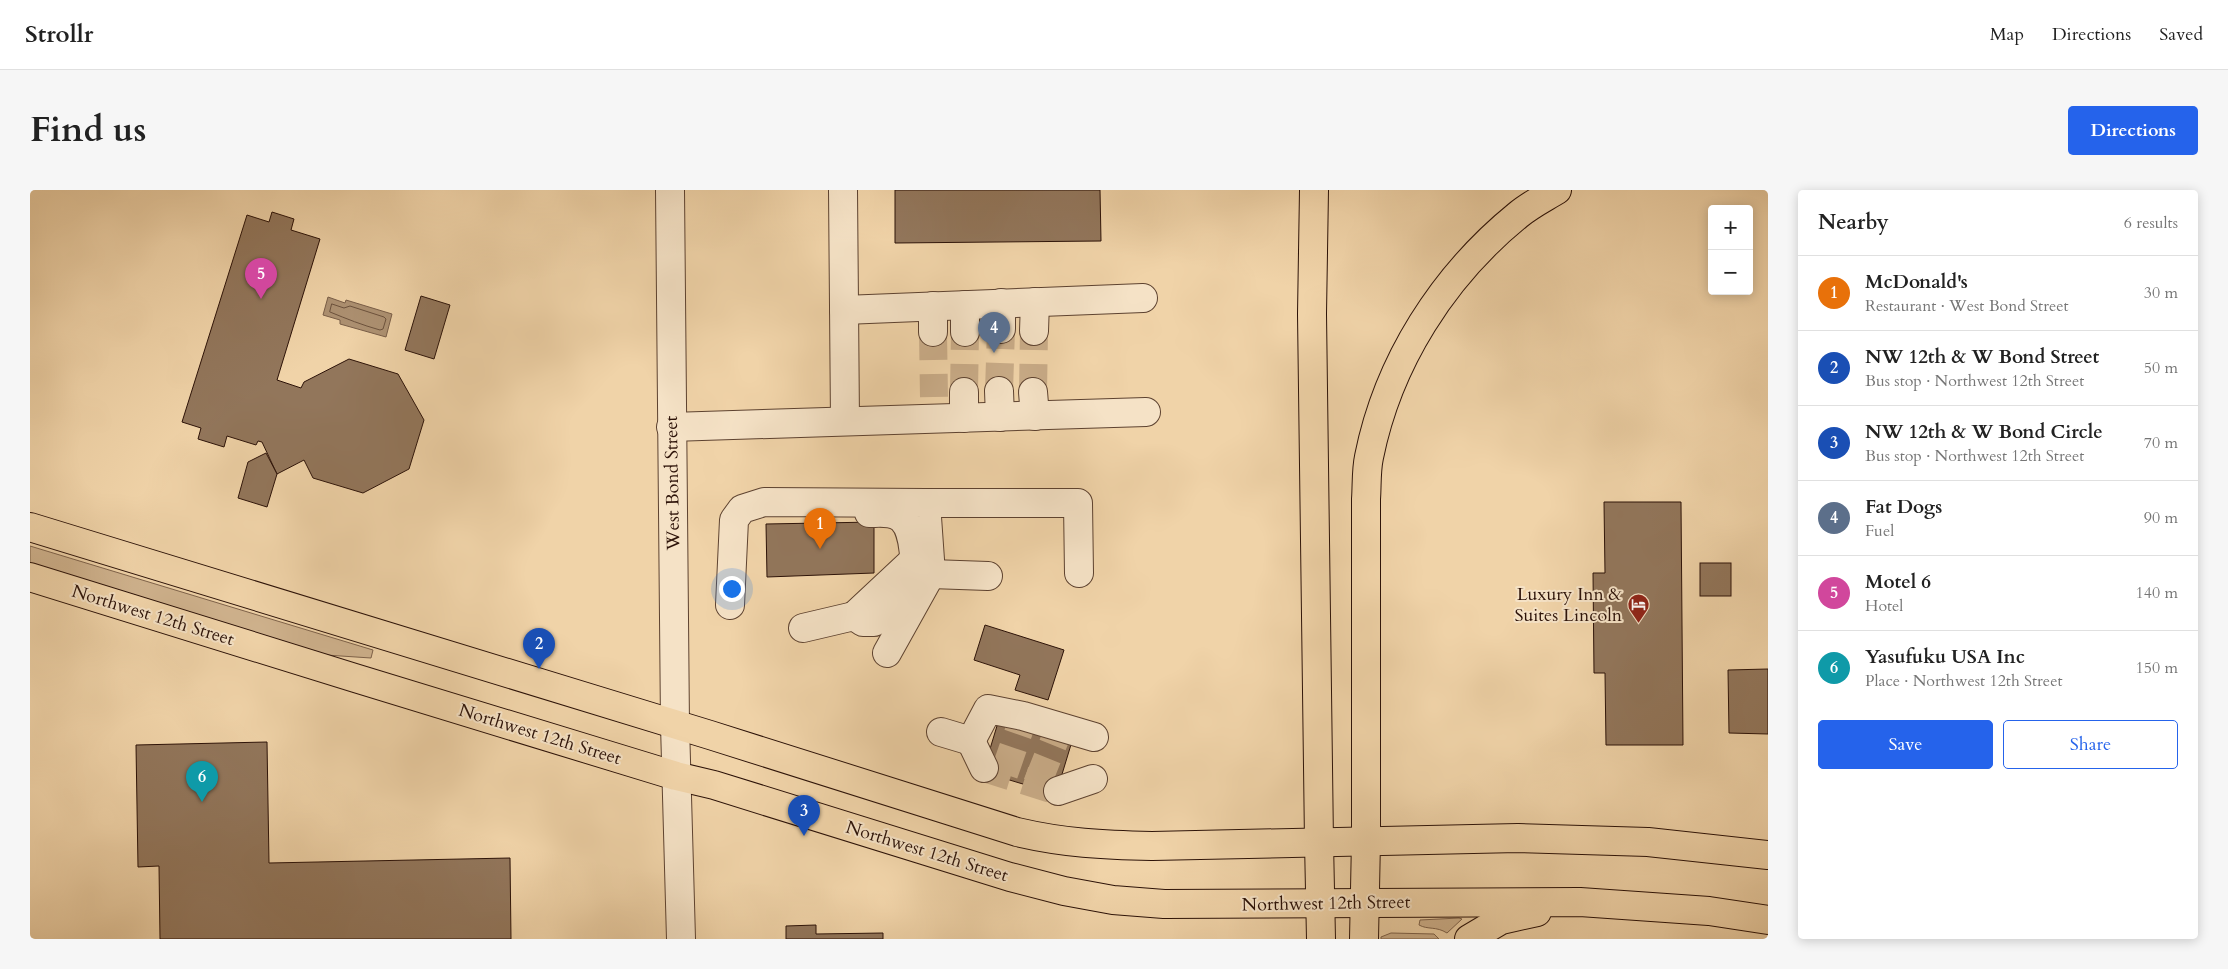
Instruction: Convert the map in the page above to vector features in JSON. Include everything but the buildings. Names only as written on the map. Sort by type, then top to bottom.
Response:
[{"type":"main road","points":[[1314,190],[1312,314],[1321,939]]},
{"type":"main road","points":[[1364,939],[1366,840],[1366,499],[1369,459],[1380,413],[1418,328],[1446,290],[1480,248],[1520,213],[1557,190]]},
{"type":"main road","points":[[30,527],[1017,832],[1054,841],[1093,845],[1152,846],[1518,838],[1618,841],[1709,848],[1768,856]]},
{"type":"main road","name":"Northwest 12th Street","points":[[30,577],[676,776],[714,785],[1010,877],[1064,891],[1113,900],[1164,904],[1580,902],[1709,911],[1768,920]]},
{"type":"main road","points":[[1469,939],[1501,920],[1580,902]]},
{"type":"street","name":"West Bond Street","points":[[670,190],[675,725],[681,939]]},
{"type":"street","points":[[843,190],[845,421]]},
{"type":"street","points":[[844,310],[933,319],[964,305],[1001,316],[1035,302],[1143,298]]},
{"type":"street","points":[[1034,331],[1035,302]]},
{"type":"street","points":[[964,305],[966,332]]},
{"type":"street","points":[[671,426],[845,421],[964,405],[1034,404],[1146,412]]},
{"type":"street","points":[[730,605],[734,520],[742,509],[764,502],[1078,503],[1079,574]]},
{"type":"street","points":[[887,653],[923,567],[926,503]]},
{"type":"street","points":[[757,504],[780,516],[885,512],[896,516],[904,520],[923,567]]},
{"type":"street","points":[[923,567],[988,576]]},
{"type":"street","points":[[803,628],[854,616],[863,622],[874,622],[900,603],[923,567]]},
{"type":"street","points":[[971,741],[988,709],[1058,730],[1094,737]]},
{"type":"street","points":[[941,732],[971,741],[984,768]]},
{"type":"street","points":[[1058,790],[1093,780]]},
{"type":"shaded area","points":[[30,546],[373,650],[371,658],[326,655],[30,565]]},
{"type":"shaded area","points":[[1462,919],[1447,933],[1439,929],[1419,925],[1420,920]]},
{"type":"shaded area","points":[[1391,933],[1434,934],[1439,939],[1381,939],[1381,937]]},
{"type":"water","points":[[328,297],[345,303],[346,300],[392,314],[386,337],[340,324],[340,320],[323,315]]},
{"type":"tunnel","points":[[999,391],[1001,329]]},
{"type":"tunnel","points":[[1033,392],[1034,331]]},
{"type":"tunnel","points":[[933,332],[934,397]]},
{"type":"tunnel","points":[[964,392],[965,332]]},
{"type":"tunnel","points":[[1004,774],[1022,722]]},
{"type":"tunnel","points":[[1037,784],[1057,734]]},
{"type":"tunnel","points":[[984,768],[1058,791]]},
{"type":"place","name":"Motel 6","points":[[261,299]]},
{"type":"place","name":"Fat Dogs","points":[[994,353]]},
{"type":"place","name":"McDonald's","points":[[820,549]]},
{"type":"place","name":"Luxury Inn & Suites Lincoln","points":[[1638,623]]},
{"type":"place","name":"NW 12th & W Bond Street","points":[[539,669]]},
{"type":"place","name":"Yasufuku USA Inc","points":[[202,802]]},
{"type":"place","name":"NW 12th & W Bond Circle","points":[[804,836]]}]
